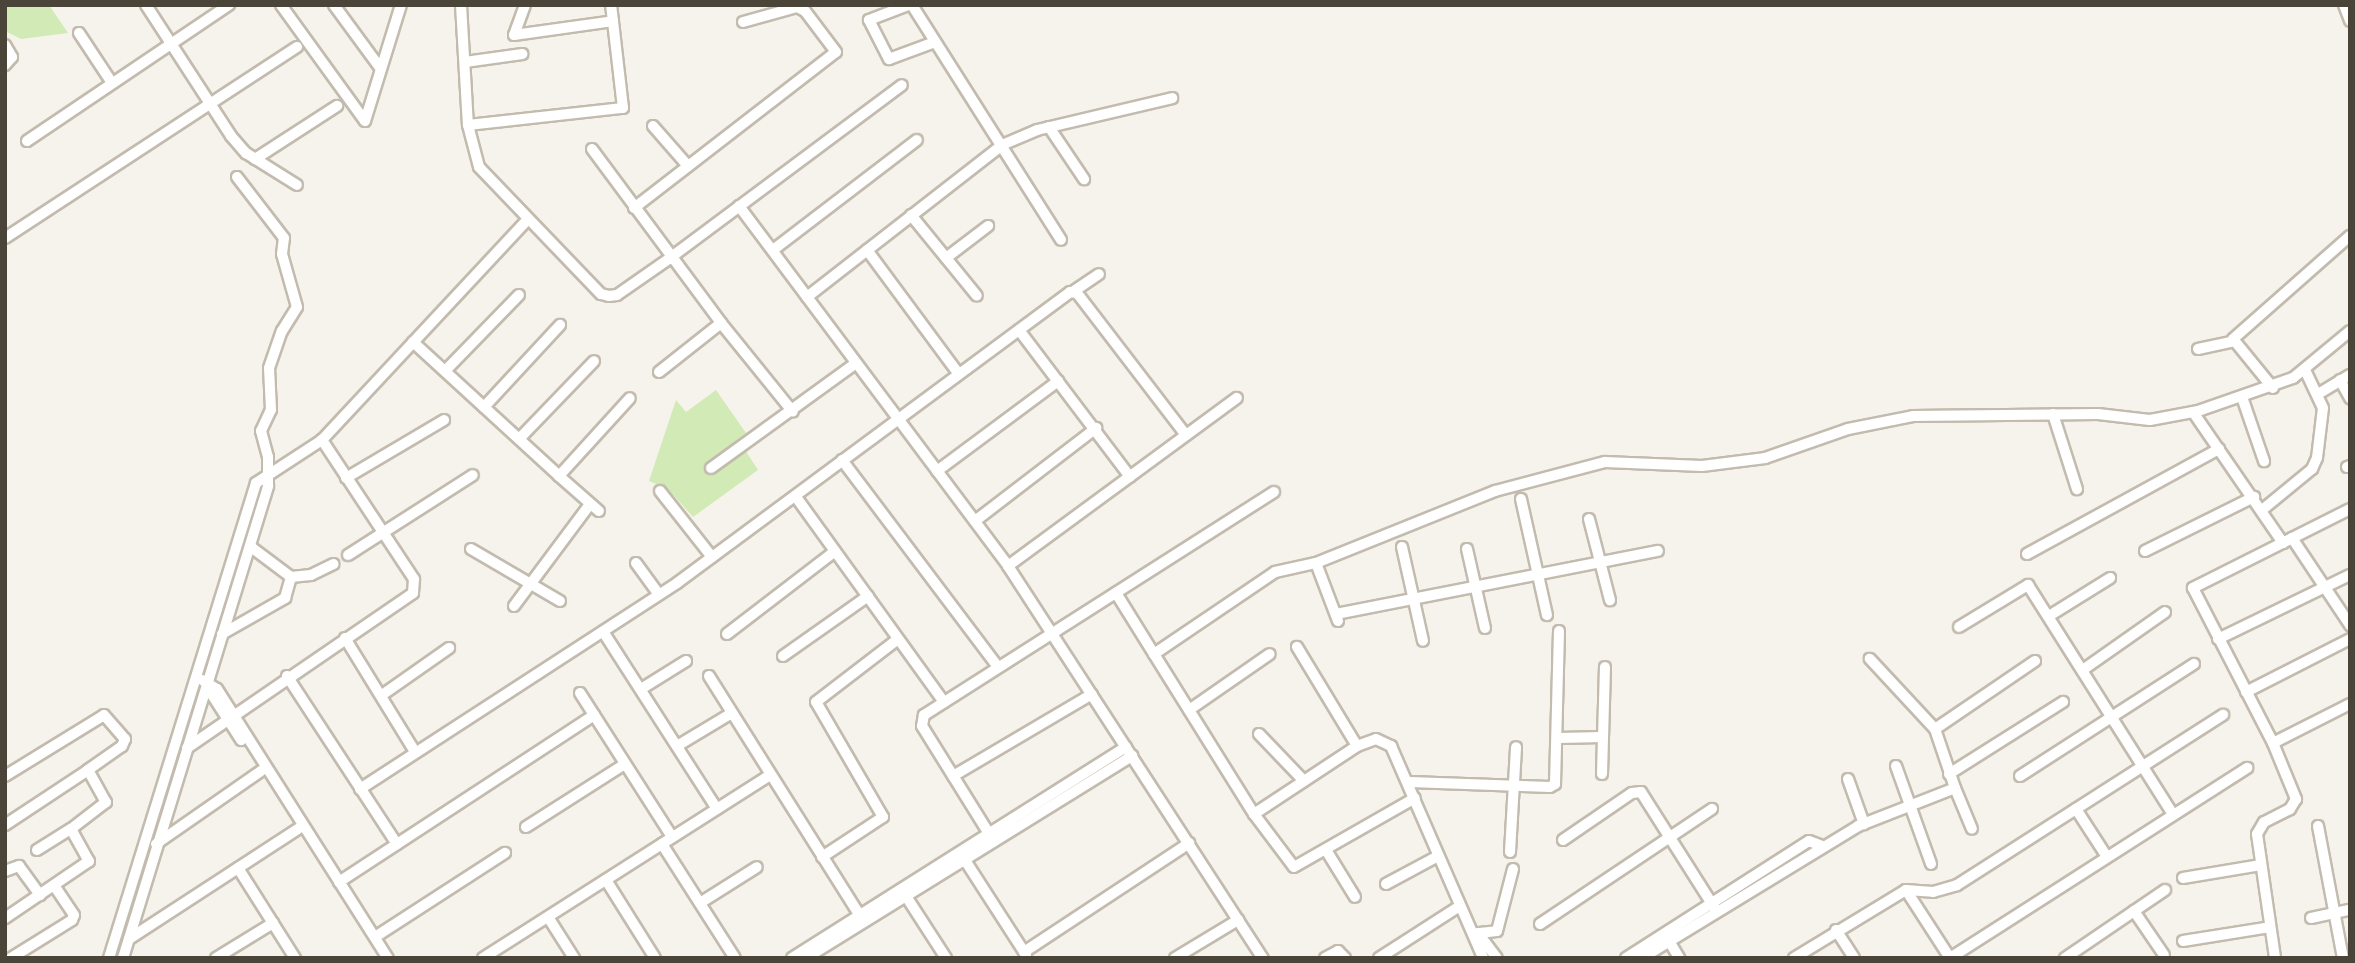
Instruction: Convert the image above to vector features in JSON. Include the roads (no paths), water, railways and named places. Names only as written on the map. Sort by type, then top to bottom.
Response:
[{"type":"street","points":[[146,5],[209,105],[255,159],[297,185]]},
{"type":"street","points":[[27,141],[229,5]]},
{"type":"street","points":[[281,5],[365,121],[401,5]]},
{"type":"street","points":[[334,5],[381,69]]},
{"type":"street","points":[[461,5],[468,125],[479,167],[601,294],[609,296],[617,295],[670,258],[902,85]]},
{"type":"street","points":[[524,5],[514,35],[613,21]]},
{"type":"street","points":[[468,125],[623,108],[611,5]]},
{"type":"street","points":[[2344,5],[2350,21]]},
{"type":"street","points":[[634,208],[836,52],[805,11],[797,7],[743,22]]},
{"type":"street","points":[[928,37],[889,59],[869,20],[912,10],[1002,145],[1061,240]]},
{"type":"street","points":[[79,33],[112,83]]},
{"type":"street","points":[[5,45],[12,57],[5,65]]},
{"type":"street","points":[[5,238],[297,47]]},
{"type":"street","points":[[465,62],[522,54]]},
{"type":"street","points":[[807,297],[1002,145],[1049,127],[1172,98]]},
{"type":"street","points":[[255,159],[337,106]]},
{"type":"street","points":[[653,126],[688,166]]},
{"type":"street","points":[[1049,127],[1084,179]]},
{"type":"street","points":[[772,250],[917,140]]},
{"type":"street","points":[[592,149],[670,258],[793,412]]},
{"type":"street","points":[[109,958],[210,685],[222,634],[251,547],[269,472],[261,431],[271,410],[269,368],[298,302],[282,254],[284,238],[237,177]]},
{"type":"street","points":[[739,206],[856,363],[894,419],[937,471],[1008,566],[1263,958]]},
{"type":"street","points":[[911,215],[978,296]]},
{"type":"street","points":[[123,958],[196,677],[256,483],[321,440],[528,219]]},
{"type":"street","points":[[946,258],[988,226]]},
{"type":"street","points":[[2199,349],[2232,342],[2350,236]]},
{"type":"street","points":[[867,250],[958,373]]},
{"type":"street","points":[[360,789],[659,595],[796,496],[894,419],[1099,274]]},
{"type":"street","points":[[1074,291],[1185,435]]},
{"type":"street","points":[[445,371],[519,295]]},
{"type":"street","points":[[659,372],[721,323]]},
{"type":"street","points":[[484,407],[560,325]]},
{"type":"street","points":[[1019,330],[1096,428],[1130,477]]},
{"type":"street","points":[[1154,654],[1275,572],[1315,563],[1495,491],[1605,462],[1702,466],[1765,458],[1848,429],[1913,416],[2053,414],[2150,419],[2193,412],[2273,388],[2305,370],[2350,331]]},
{"type":"street","points":[[413,342],[595,507],[514,606]]},
{"type":"street","points":[[2232,342],[2273,388]]},
{"type":"street","points":[[519,439],[594,360]]},
{"type":"street","points":[[711,468],[793,412],[856,363]]},
{"type":"street","points":[[2262,510],[2316,463],[2323,412],[2318,394],[2305,370]]},
{"type":"street","points":[[2318,394],[2345,377],[2350,398]]},
{"type":"street","points":[[937,471],[1058,381]]},
{"type":"street","points":[[2242,397],[2264,461]]},
{"type":"street","points":[[559,476],[630,398]]},
{"type":"street","points":[[1008,566],[1237,398]]},
{"type":"street","points":[[2193,412],[2262,510],[2325,587],[2350,625]]},
{"type":"street","points":[[2053,414],[2077,489]]},
{"type":"street","points":[[346,478],[444,420]]},
{"type":"street","points":[[975,521],[1096,428]]},
{"type":"street","points":[[187,748],[229,715],[413,593],[415,587],[384,535],[321,440]]},
{"type":"street","points":[[2027,554],[2219,449]]},
{"type":"street","points":[[842,460],[998,667]]},
{"type":"street","points":[[348,555],[384,535],[473,475]]},
{"type":"street","points":[[660,491],[712,557]]},
{"type":"street","points":[[991,836],[922,720],[944,702],[1052,630],[1116,593],[1274,492]]},
{"type":"street","points":[[796,496],[944,702]]},
{"type":"street","points":[[2145,551],[2254,497]]},
{"type":"street","points":[[1521,499],[1547,615]]},
{"type":"street","points":[[2275,958],[2258,827],[2290,808],[2296,799],[2273,743],[2194,593],[2195,585],[2350,509]]},
{"type":"street","points":[[1589,519],[1611,600]]},
{"type":"street","points":[[251,547],[291,577],[311,575],[334,564]]},
{"type":"street","points":[[1402,547],[1423,640]]},
{"type":"street","points":[[471,548],[560,601]]},
{"type":"street","points":[[1467,549],[1485,628]]},
{"type":"street","points":[[727,634],[835,551]]},
{"type":"street","points":[[1315,563],[1337,617],[1476,586],[1657,551]]},
{"type":"street","points":[[636,563],[659,595]]},
{"type":"street","points":[[2218,639],[2350,575]]},
{"type":"street","points":[[222,634],[285,598],[291,577]]},
{"type":"street","points":[[2049,616],[2110,578]]},
{"type":"street","points":[[1959,627],[2026,584],[2084,669],[2174,814]]},
{"type":"street","points":[[1116,593],[1254,814],[1294,867],[1415,798]]},
{"type":"street","points":[[783,656],[868,596]]},
{"type":"street","points":[[2084,669],[2165,612]]},
{"type":"street","points":[[1410,782],[1514,783],[1550,787],[1555,784],[1559,738],[1559,631]]},
{"type":"street","points":[[604,633],[717,808]]},
{"type":"street","points":[[345,638],[415,752]]},
{"type":"street","points":[[822,857],[883,817],[816,702],[898,639]]},
{"type":"street","points":[[2246,692],[2350,639]]},
{"type":"street","points":[[1297,647],[1357,746]]},
{"type":"street","points":[[382,695],[449,648]]},
{"type":"street","points":[[1189,710],[1270,654]]},
{"type":"street","points":[[1870,659],[1935,729],[1949,774],[1972,829]]},
{"type":"street","points":[[641,689],[686,661]]},
{"type":"street","points":[[1935,729],[2035,661]]},
{"type":"street","points":[[2020,776],[2194,664]]},
{"type":"street","points":[[1602,774],[1605,667]]},
{"type":"street","points":[[287,676],[397,844]]},
{"type":"street","points":[[709,676],[859,914]]},
{"type":"street","points":[[196,677],[210,685]]},
{"type":"street","points":[[210,685],[211,693],[229,715],[388,958]]},
{"type":"street","points":[[580,693],[625,765],[700,903],[735,958]]},
{"type":"street","points":[[953,776],[1091,694]]},
{"type":"street","points":[[1949,774],[2063,702]]},
{"type":"street","points":[[2273,743],[2350,704]]},
{"type":"street","points":[[677,746],[732,713]]},
{"type":"street","points":[[5,776],[104,715],[125,743],[5,825]]},
{"type":"street","points":[[229,715],[261,771],[380,958]]},
{"type":"street","points":[[340,882],[594,715]]},
{"type":"street","points":[[1794,958],[1836,930],[1906,890],[1948,890],[2223,715]]},
{"type":"street","points":[[1259,734],[1304,781]]},
{"type":"street","points":[[1559,738],[1602,737]]},
{"type":"street","points":[[1254,814],[1357,746],[1384,741],[1410,782],[1458,907],[1474,932],[1497,958]]},
{"type":"street","points":[[1510,852],[1516,747]]},
{"type":"street","points":[[806,958],[903,891],[1129,751]]},
{"type":"street","points":[[526,827],[625,765]]},
{"type":"street","points":[[1896,766],[1931,864]]},
{"type":"street","points":[[1906,890],[1950,958],[2247,768]]},
{"type":"street","points":[[37,850],[71,829],[106,802],[88,770]]},
{"type":"street","points":[[152,842],[261,771]]},
{"type":"street","points":[[483,958],[770,775]]},
{"type":"street","points":[[1848,779],[1864,824]]},
{"type":"street","points":[[1626,958],[1666,937],[1714,906],[1864,824],[1955,788]]},
{"type":"street","points":[[1563,840],[1632,793],[1641,792],[1672,836],[1714,906]]},
{"type":"street","points":[[1540,924],[1712,808]]},
{"type":"street","points":[[2076,809],[2107,857]]},
{"type":"street","points":[[2318,825],[2343,958]]},
{"type":"street","points":[[5,918],[89,861],[71,829]]},
{"type":"street","points":[[129,939],[298,829]]},
{"type":"street","points":[[962,855],[1026,955],[1189,843]]},
{"type":"street","points":[[1326,850],[1355,897]]},
{"type":"street","points":[[375,937],[505,853]]},
{"type":"street","points":[[1386,884],[1438,856]]},
{"type":"street","points":[[2183,878],[2261,864]]},
{"type":"street","points":[[5,872],[19,866],[40,895]]},
{"type":"street","points":[[700,903],[757,867]]},
{"type":"street","points":[[238,868],[295,958]]},
{"type":"street","points":[[1474,932],[1497,931],[1513,869]]},
{"type":"street","points":[[606,880],[654,958]]},
{"type":"street","points":[[11,958],[72,920],[74,915],[54,885]]},
{"type":"street","points":[[2065,958],[2165,890]]},
{"type":"street","points":[[792,958],[859,914],[903,891]]},
{"type":"street","points":[[903,891],[946,958]]},
{"type":"street","points":[[1379,958],[1458,907]]},
{"type":"street","points":[[2311,918],[2350,910]]},
{"type":"street","points":[[2134,911],[2164,955]]},
{"type":"street","points":[[548,917],[574,958]]},
{"type":"street","points":[[1175,958],[1238,920]]},
{"type":"street","points":[[216,958],[273,923]]},
{"type":"street","points":[[2183,941],[2270,927]]},
{"type":"street","points":[[1836,930],[1854,958]]},
{"type":"street","points":[[1474,932],[1483,958]]},
{"type":"street","points":[[1642,958],[1666,937]]},
{"type":"street","points":[[1666,937],[1678,958]]},
{"type":"street","points":[[2081,947],[2088,958]]},
{"type":"street","points":[[1325,958],[1338,951],[1345,958]]}]
